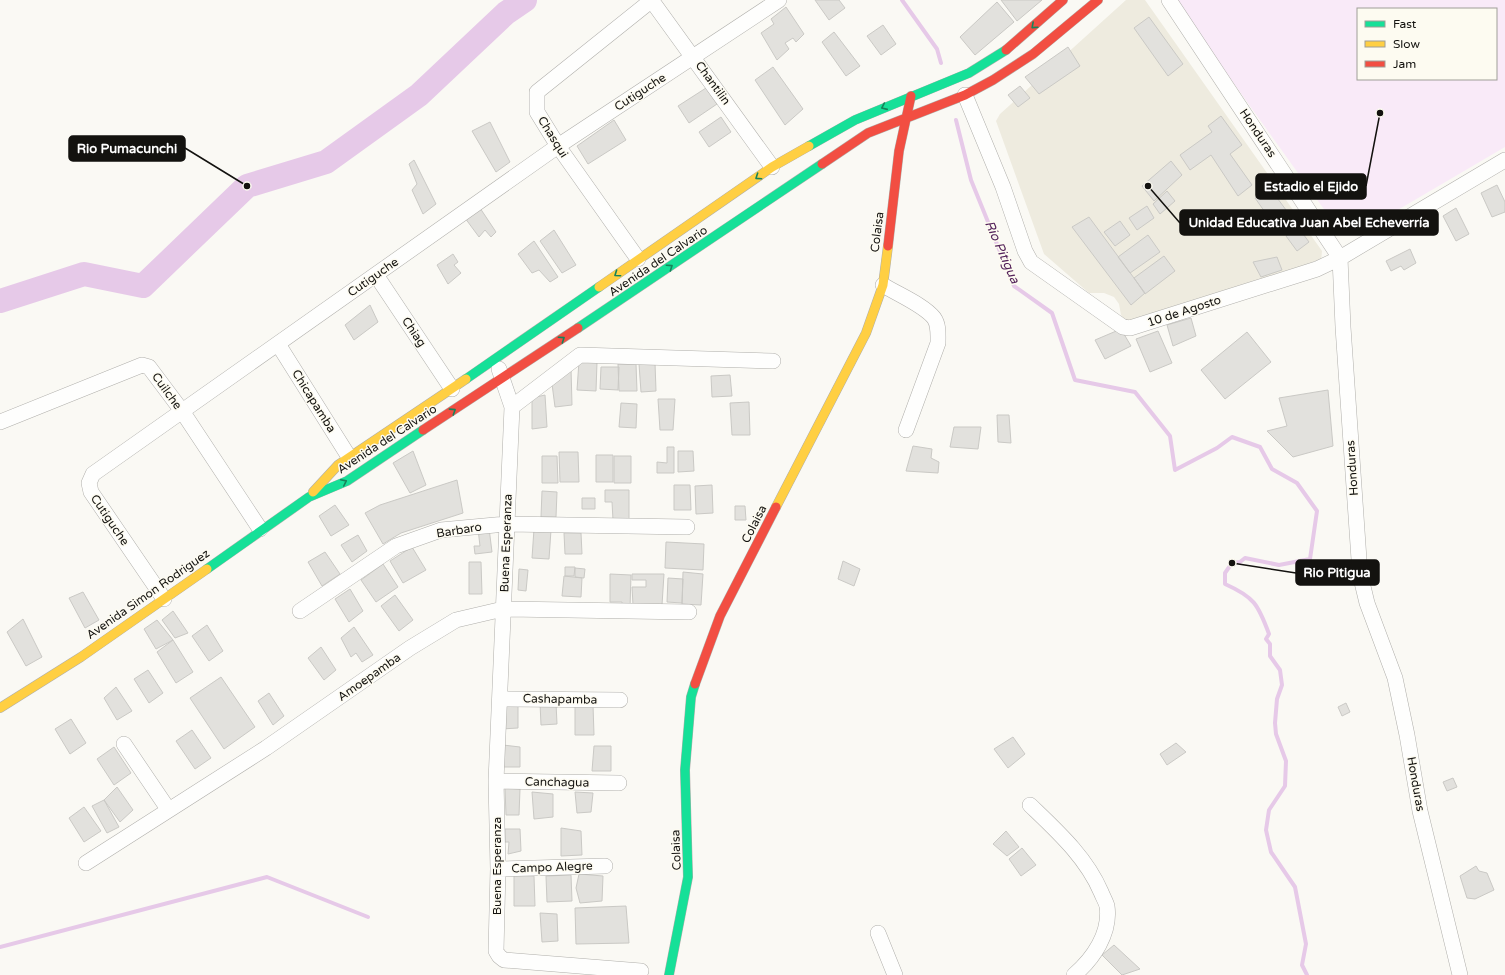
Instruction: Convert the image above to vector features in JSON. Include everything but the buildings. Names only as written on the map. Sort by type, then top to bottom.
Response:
[{"type":"street","name":"Chantilin","points":[[652,0],[772,167]]},
{"type":"street","name":"Chasqui","points":[[638,259],[558,146],[537,112],[537,92],[652,0]]},
{"type":"street","name":"Cutiguche","points":[[164,599],[91,492],[89,483],[92,474],[558,146],[779,0]]},
{"type":"street","name":"Avenida del Calvario","points":[[308,497],[338,465],[349,457],[452,389],[772,167],[855,120],[969,73],[1005,51],[1063,0]]},
{"type":"street","name":"Avenida del Calvario","points":[[308,497],[347,481],[775,197],[868,132],[907,119],[965,95],[994,80],[1033,54],[1098,0]]},
{"type":"street","name":"Honduras","points":[[1169,0],[1340,258],[1343,327],[1360,574],[1367,603],[1395,678],[1420,811],[1460,975]]},
{"type":"street","name":"10 de Agosto","points":[[965,95],[1003,187],[1025,251],[1031,262],[1123,328],[1130,328],[1317,269],[1340,258],[1505,160]]},
{"type":"street","name":"Colaisa","points":[[669,975],[688,877],[685,770],[691,697],[720,616],[866,333],[883,285],[899,150],[911,96]]},
{"type":"street","name":"Chiag","points":[[376,275],[452,389]]},
{"type":"street","points":[[883,285],[922,308],[934,318],[938,330],[938,343],[906,430]]},
{"type":"street","name":"Chicapamba","points":[[278,344],[349,457]]},
{"type":"street","points":[[494,359],[512,407],[580,355],[773,361]]},
{"type":"street","name":"Cuilche","points":[[0,422],[142,365],[149,366],[182,411],[260,529]]},
{"type":"street","name":"Buena Esperanza","points":[[512,407],[496,781],[498,869],[496,951],[504,960],[641,971]]},
{"type":"street","name":"Avenida Simon Rodriguez","points":[[0,708],[81,656],[164,599],[260,529],[308,497]]},
{"type":"street","name":"Barbaro","points":[[300,611],[396,546],[441,530],[506,524],[687,527]]},
{"type":"street","name":"Amoepamba","points":[[86,863],[168,809],[266,748],[417,644],[456,620],[503,610],[689,612]]},
{"type":"street","name":"Cashapamba","points":[[500,698],[620,700]]},
{"type":"street","points":[[124,744],[168,809]]},
{"type":"street","name":"Canchagua","points":[[496,781],[619,783]]},
{"type":"street","points":[[1030,805],[1066,841],[1082,860],[1095,878],[1107,906],[1107,927],[1098,946],[1082,968],[1074,975]]},
{"type":"street","name":"Campo Alegre","points":[[498,869],[605,866]]},
{"type":"street","points":[[878,933],[895,975]]},
{"type":"shaded area","points":[[1126,0],[1145,0],[1322,251],[1321,262],[1126,323],[1121,315],[1119,304],[1114,297],[1104,293],[1089,293],[1044,254],[996,121],[1000,114]]},
{"type":"shaded area","points":[[1174,0],[1505,0],[1505,147],[1367,228],[1348,228],[1331,219]]},
{"type":"waterway","points":[[0,301],[84,274],[143,286],[247,186],[326,162],[419,95],[506,13],[525,0]]},
{"type":"waterway","name":"Rio Pitigua","points":[[902,0],[937,49],[941,63]]},
{"type":"waterway","name":"Rio Pitigua","points":[[956,120],[971,180],[1014,286],[1052,313],[1075,380],[1135,392],[1170,436],[1175,470],[1217,448],[1232,437],[1260,447],[1272,469],[1297,483],[1317,511],[1310,559],[1279,565],[1245,558],[1240,562],[1232,563],[1225,573],[1225,584],[1243,593],[1249,598],[1262,615],[1269,634],[1266,639],[1270,644],[1270,656],[1280,670],[1282,685],[1277,699],[1275,723],[1276,734],[1286,761],[1285,786],[1269,810],[1266,830],[1271,852],[1295,887],[1306,944],[1302,965],[1307,975]]},
{"type":"waterway","points":[[0,947],[267,877],[368,917]]},
{"type":"traffic: fast","points":[[809,146],[855,120],[969,73],[1006,50]]},
{"type":"traffic: fast","points":[[578,328],[822,164]]},
{"type":"traffic: fast","points":[[466,379],[599,287]]},
{"type":"traffic: fast","points":[[207,569],[309,497],[347,481],[423,430]]},
{"type":"traffic: fast","points":[[669,975],[688,877],[685,770],[691,697],[695,684]]},
{"type":"traffic: slow","points":[[599,287],[772,167],[809,146]]},
{"type":"traffic: slow","points":[[776,507],[866,333],[883,285],[888,246]]},
{"type":"traffic: slow","points":[[313,492],[338,465],[466,379]]},
{"type":"traffic: slow","points":[[0,708],[81,657],[207,569]]},
{"type":"traffic: jam","points":[[1006,50],[1063,0]]},
{"type":"traffic: jam","points":[[822,164],[868,133],[965,95],[993,80],[1033,54],[1098,0]]},
{"type":"traffic: jam","points":[[888,246],[899,151],[911,96]]},
{"type":"traffic: jam","points":[[423,430],[578,328]]},
{"type":"traffic: jam","points":[[695,684],[720,616],[776,507]]},
{"type":"place","name":"Estadio el Ejido","points":[[1380,113]]},
{"type":"place","name":"Rio Pumacunchi","points":[[247,186]]},
{"type":"place","name":"Unidad Educativa Juan Abel Echeverría","points":[[1148,186]]},
{"type":"place","name":"Rio Pitigua","points":[[1232,563]]}]
